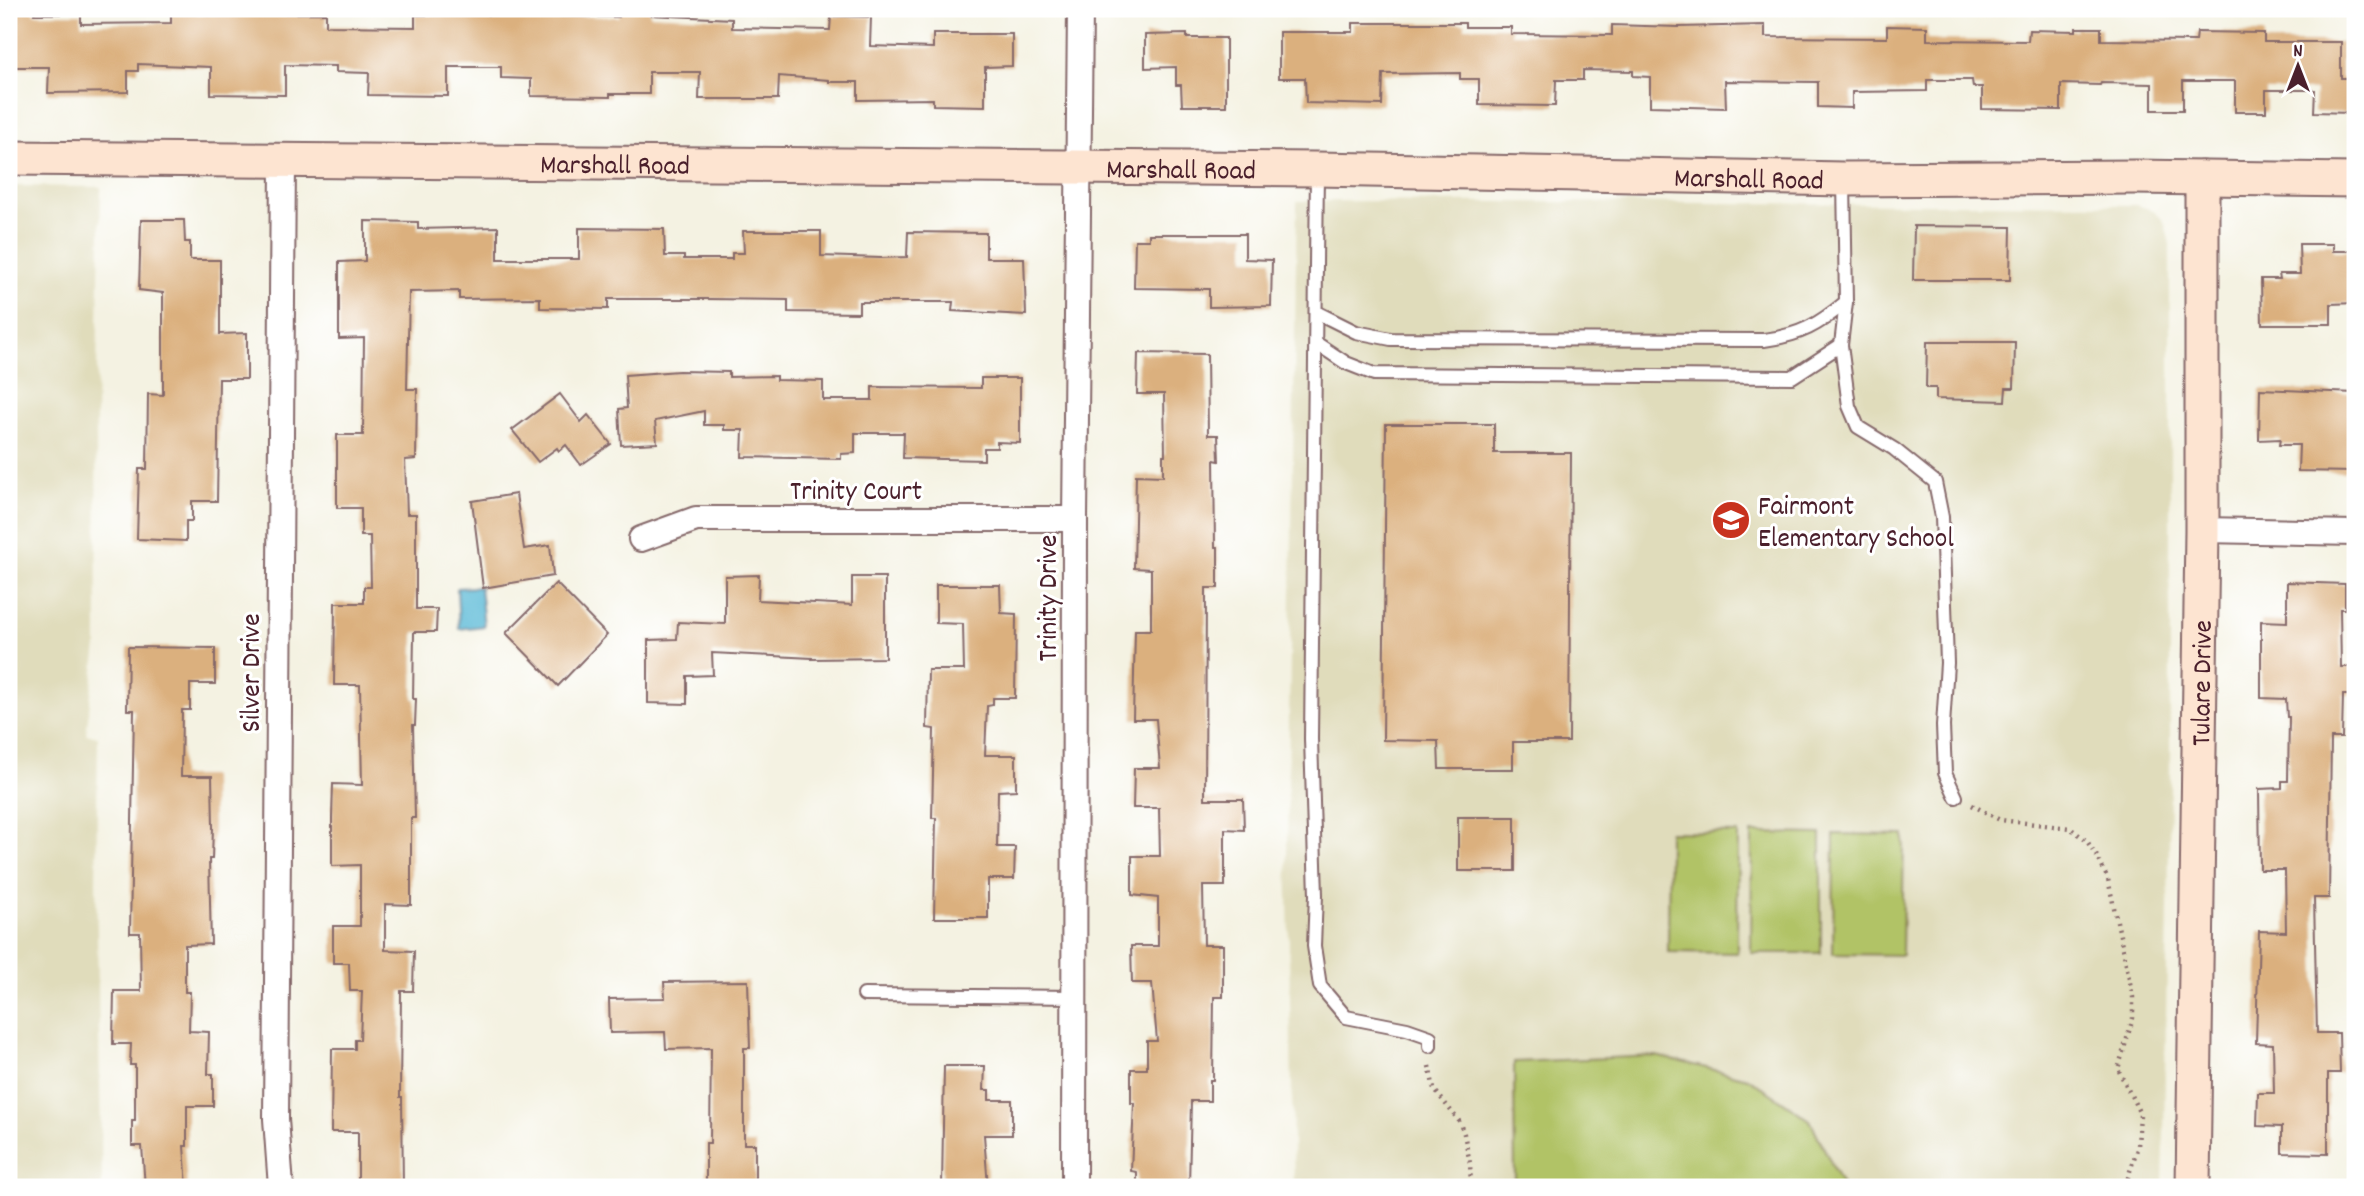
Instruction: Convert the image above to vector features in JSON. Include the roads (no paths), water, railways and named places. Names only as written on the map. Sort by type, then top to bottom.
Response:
[{"type":"street","name":"Trinity Drive","points":[[1074,1187],[1075,519],[1080,9]]},
{"type":"street","name":"Marshall Road","points":[[9,158],[1079,167],[1843,179],[2202,177],[2355,180]]},
{"type":"street","name":"Silver Drive","points":[[281,1187],[276,1119],[283,160]]},
{"type":"street","name":"Tulare Drive","points":[[2193,1187],[2202,530],[2202,177]]},
{"type":"street","name":"Trinity Court","points":[[641,539],[696,519],[1075,519]]},
{"type":"street","points":[[2202,530],[2355,533]]},
{"type":"lane","points":[[1317,170],[1311,739],[1317,895],[1314,946],[1320,986],[1346,1017],[1430,1037],[1430,1046]]},
{"type":"lane","points":[[1843,179],[1846,302],[1841,345],[1849,406],[1858,427],[1894,449],[1935,482],[1942,517],[1947,663],[1943,726],[1945,773],[1956,797]]},
{"type":"lane","points":[[1317,312],[1356,332],[1391,339],[1764,340],[1801,333],[1823,322],[1846,302]]},
{"type":"lane","points":[[1316,343],[1346,363],[1374,374],[1779,377],[1792,377],[1841,345]]},
{"type":"lane","points":[[864,995],[1075,997]]},
{"type":"water","points":[[480,587],[484,626],[459,629],[457,588]]},
{"type":"place","name":"Fairmont Elementary School","points":[[1731,520]]}]
